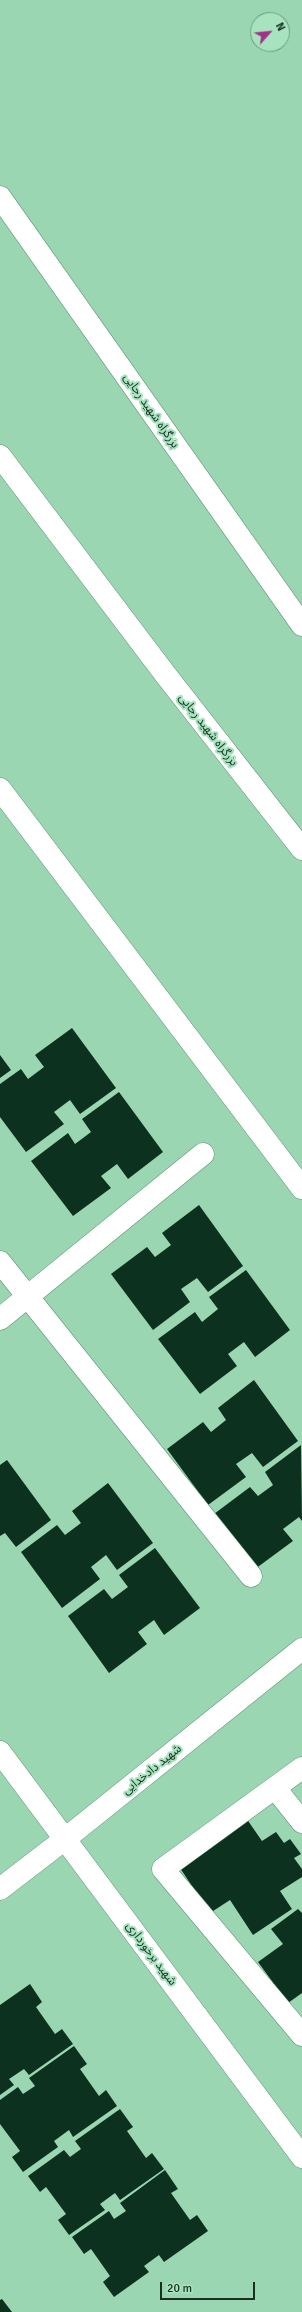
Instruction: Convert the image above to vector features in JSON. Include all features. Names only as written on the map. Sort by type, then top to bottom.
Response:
[{"type":"main road","name":"بزرگراه شهید رجایی","points":[[0,197],[302,625]]},
{"type":"main road","name":"بزرگراه شهید رجایی","points":[[0,456],[165,674],[302,849]]},
{"type":"main road","points":[[3,799],[302,1188]]},
{"type":"main road","points":[[0,1319],[203,1154]]},
{"type":"main road","points":[[0,1262],[26,1297],[251,1576]]},
{"type":"main road","name":"شهید دادخدایی","points":[[0,1889],[65,1839],[302,1649]]},
{"type":"main road","name":"شهید برخورداری","points":[[0,1752],[302,2157]]},
{"type":"main road","points":[[302,1768],[163,1869],[302,2035]]},
{"type":"main road","points":[[275,1788],[302,1822]]},
{"type":"building","points":[[72,1028],[116,1088],[80,1114],[70,1100],[54,1112],[64,1124],[26,1152],[0,1117],[0,1084],[21,1069],[28,1079],[44,1067],[35,1055]]},
{"type":"building","points":[[0,1055],[11,1070],[0,1078]]},
{"type":"building","points":[[119,1092],[163,1152],[128,1179],[117,1164],[101,1176],[111,1188],[73,1216],[31,1161],[68,1133],[75,1144],[91,1132],[82,1119]]},
{"type":"building","points":[[199,1205],[243,1266],[208,1292],[197,1278],[181,1289],[190,1302],[153,1330],[111,1274],[147,1247],[155,1257],[171,1245],[162,1233]]},
{"type":"building","points":[[246,1270],[290,1330],[255,1357],[244,1342],[228,1354],[237,1366],[200,1394],[158,1339],[195,1312],[202,1322],[218,1309],[209,1297]]},
{"type":"building","points":[[254,1380],[298,1441],[263,1467],[252,1453],[236,1464],[246,1477],[208,1505],[167,1449],[203,1422],[211,1432],[226,1420],[218,1408]]},
{"type":"building","points":[[301,1445],[302,1521],[299,1517],[283,1529],[293,1541],[255,1569],[214,1514],[250,1487],[258,1496],[273,1485],[265,1472]]},
{"type":"building","points":[[7,1460],[51,1520],[16,1547],[5,1533],[0,1536],[0,1465]]},
{"type":"building","points":[[108,1483],[153,1543],[117,1570],[106,1555],[91,1567],[100,1579],[62,1608],[21,1552],[57,1525],[65,1535],[81,1523],[72,1511]]},
{"type":"building","points":[[155,1548],[200,1608],[164,1635],[154,1620],[138,1632],[147,1644],[109,1673],[68,1616],[104,1589],[112,1599],[128,1587],[119,1575]]},
{"type":"building","points":[[244,1815],[262,1841],[276,1832],[284,1843],[290,1839],[301,1854],[294,1858],[302,1869],[302,1877],[280,1891],[292,1909],[253,1935],[230,1900],[210,1913],[180,1868]]},
{"type":"building","points":[[298,1909],[302,1913],[302,1993],[288,2003],[258,1962],[283,1944],[271,1929]]},
{"type":"building","points":[[30,1984],[42,2002],[36,2007],[55,2034],[62,2029],[73,2044],[29,2075],[24,2069],[9,2079],[14,2085],[0,2095],[0,2005]]},
{"type":"building","points":[[74,2046],[87,2064],[80,2069],[99,2096],[106,2090],[117,2106],[73,2137],[69,2130],[54,2141],[58,2147],[23,2172],[12,2157],[20,2151],[0,2124],[0,2100],[18,2087],[23,2094],[35,2086],[29,2078]]},
{"type":"building","points":[[120,2109],[133,2127],[127,2131],[146,2158],[152,2153],[164,2169],[120,2200],[115,2193],[100,2204],[105,2210],[69,2235],[58,2220],[66,2214],[46,2187],[40,2192],[28,2176],[64,2150],[70,2157],[81,2149],[75,2141]]},
{"type":"building","points":[[165,2170],[178,2189],[171,2193],[190,2220],[197,2215],[208,2231],[164,2262],[159,2255],[144,2266],[149,2272],[114,2297],[103,2282],[110,2276],[91,2249],[84,2254],[72,2237],[109,2211],[114,2219],[126,2211],[120,2203]]},
{"type":"building","points":[[2,2299],[12,2312],[0,2312],[0,2300]]}]
